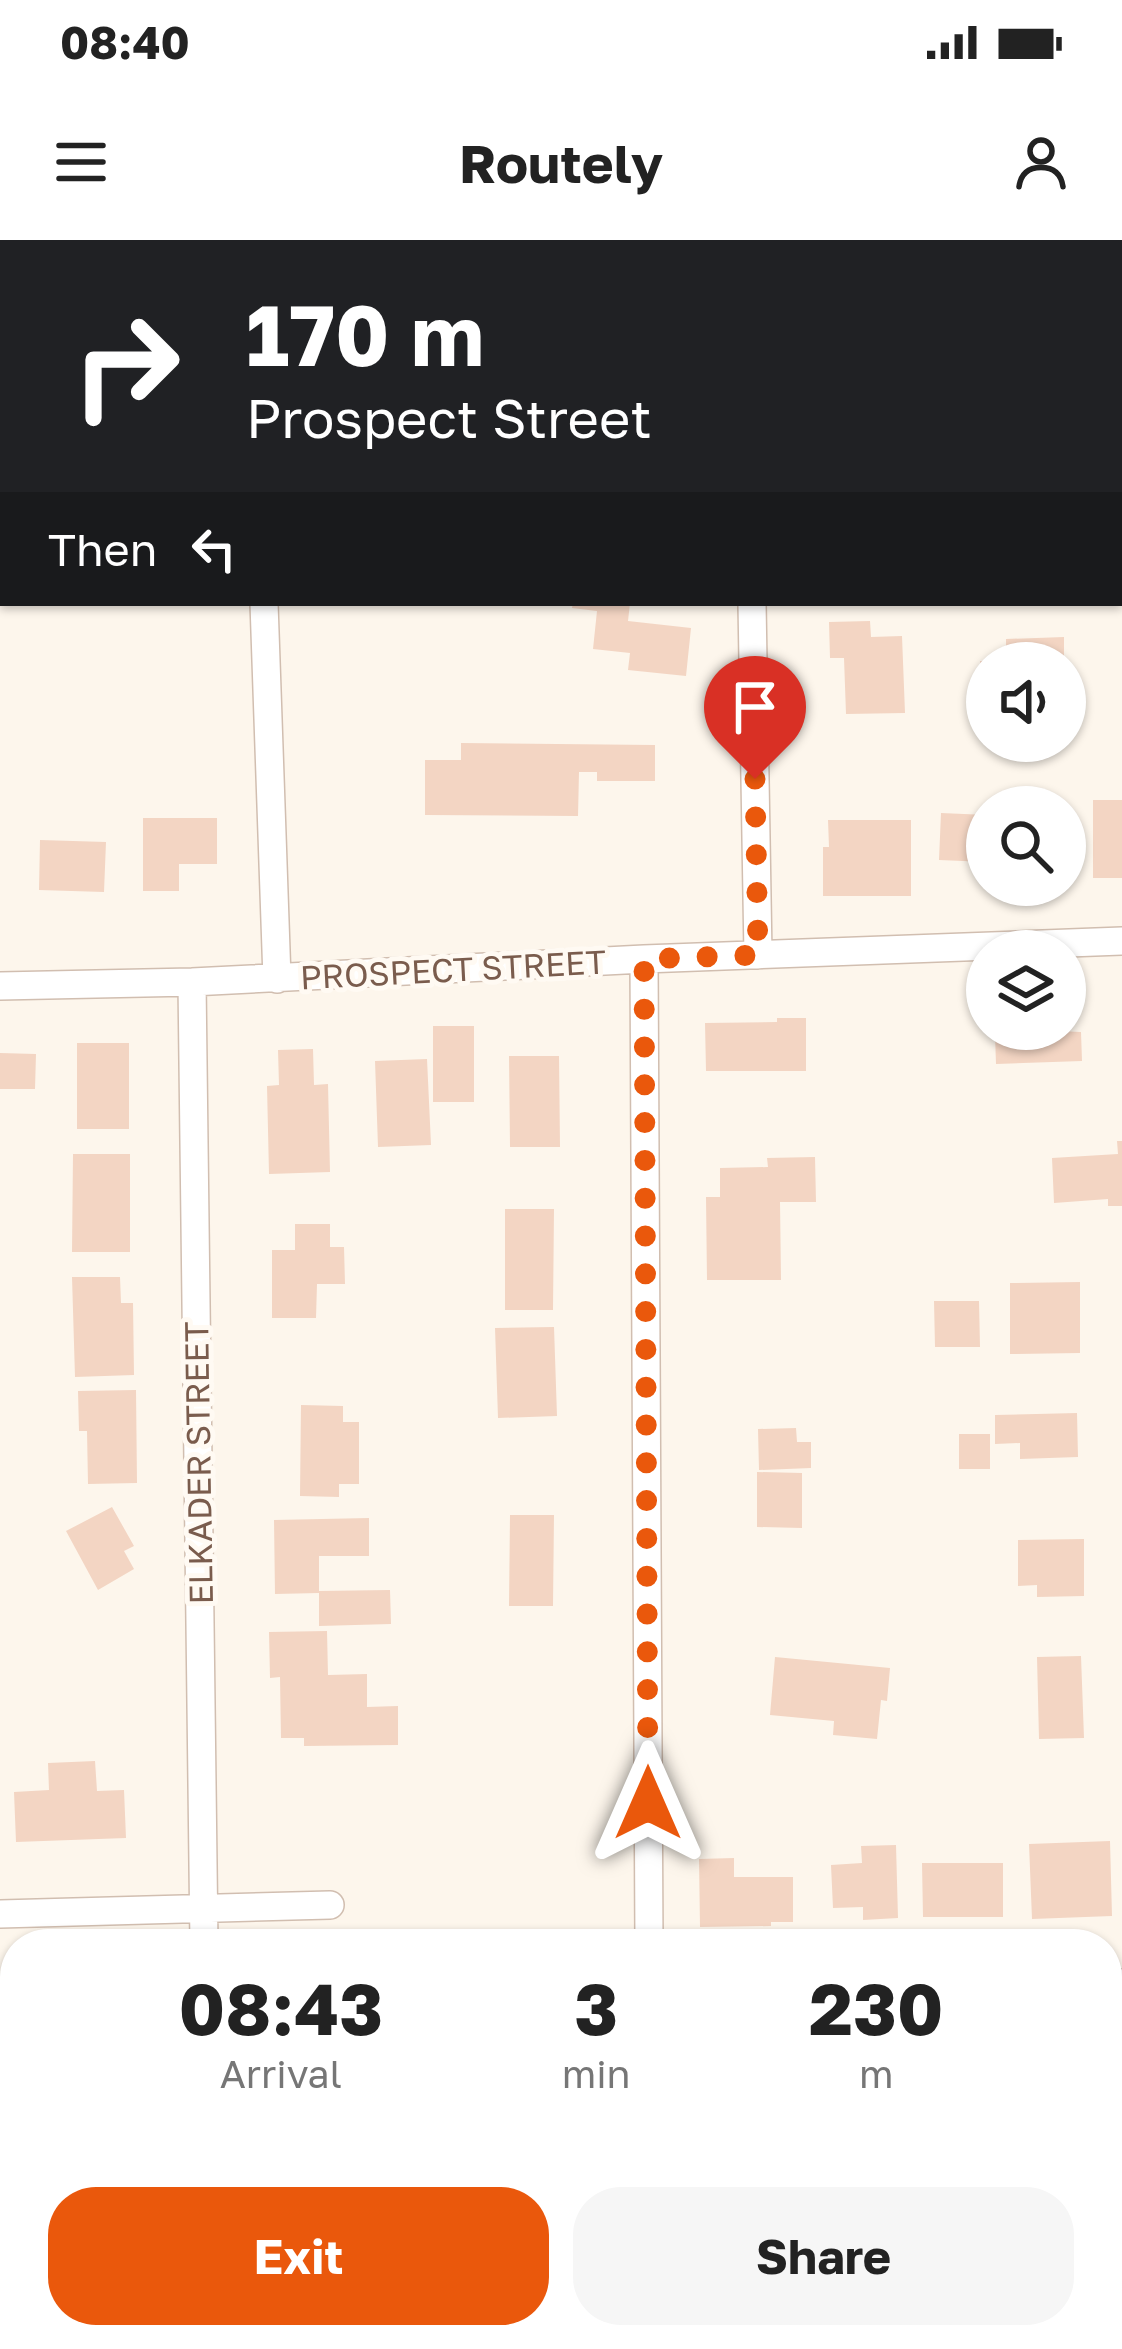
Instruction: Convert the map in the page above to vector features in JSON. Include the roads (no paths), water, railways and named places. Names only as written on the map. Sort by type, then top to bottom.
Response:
[{"type":"street","points":[[264,606],[277,979]]},
{"type":"street","points":[[752,606],[758,955]]},
{"type":"street","name":"PROSPECT STREET","points":[[0,986],[277,979],[1122,941]]},
{"type":"street","points":[[644,959],[649,1929]]},
{"type":"street","name":"ELKADER STREET","points":[[192,982],[204,1929]]},
{"type":"street","points":[[0,1914],[330,1905]]}]
